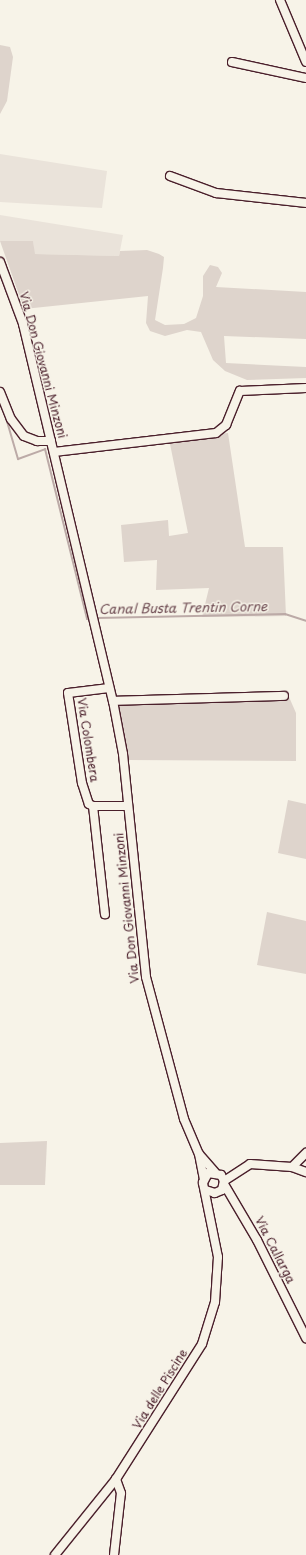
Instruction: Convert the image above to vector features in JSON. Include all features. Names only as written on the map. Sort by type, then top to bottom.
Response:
[{"type":"street","points":[[280,0],[306,62]]},
{"type":"street","points":[[232,62],[306,78]]},
{"type":"street","points":[[170,176],[216,193],[306,203]]},
{"type":"street","name":"Via Don Giovanni Minzoni","points":[[0,262],[23,324],[112,701],[128,806],[149,992],[184,1119],[200,1154]]},
{"type":"street","name":"Via Don Giovanni Minzoni","points":[[54,452],[216,433],[226,424],[240,391],[306,388]]},
{"type":"street","points":[[0,392],[11,419],[24,436],[37,442],[51,440]]},
{"type":"street","name":"Via Colombera","points":[[105,914],[93,806],[88,804],[82,783],[68,693],[109,688]]},
{"type":"street","points":[[112,701],[284,696]]},
{"type":"street","points":[[93,806],[128,806]]},
{"type":"street","points":[[292,1167],[306,1153]]},
{"type":"street","name":"Via Callarga","points":[[200,1154],[222,1178],[306,1338]]},
{"type":"street","name":"Via delle Piscine","points":[[55,1555],[116,1479],[189,1370],[206,1332],[218,1271],[217,1243],[200,1154]]},
{"type":"street","points":[[204,1179],[222,1178],[250,1164],[292,1167],[306,1172]]},
{"type":"street","name":"Via delle Piscine","points":[[210,1210],[222,1178]]},
{"type":"street","points":[[206,1190],[231,1196]]},
{"type":"street","points":[[114,1555],[122,1493],[116,1479]]},
{"type":"shaded area","points":[[0,45],[10,47],[13,57],[7,101],[0,114]]},
{"type":"shaded area","points":[[0,154],[107,171],[102,208],[0,202]]},
{"type":"shaded area","points":[[0,215],[123,235],[119,256],[34,254],[33,241],[0,241]]},
{"type":"shaded area","points":[[0,241],[33,241],[35,254],[119,256],[120,251],[147,250],[159,254],[164,257],[155,320],[165,325],[184,324],[196,318],[203,296],[203,276],[210,265],[218,267],[222,273],[216,287],[306,292],[306,339],[224,336],[226,363],[306,367],[306,378],[247,380],[225,371],[213,360],[201,332],[187,330],[165,336],[150,331],[146,323],[148,296],[24,309]]},
{"type":"shaded area","points":[[228,433],[245,547],[283,547],[286,616],[202,617],[209,588],[156,590],[157,560],[124,562],[121,525],[168,520],[169,536],[188,533],[169,439]]},
{"type":"shaded area","points":[[289,697],[296,713],[296,761],[127,760],[117,704]]},
{"type":"shaded area","points":[[288,800],[306,804],[306,859],[278,853]]},
{"type":"shaded area","points":[[267,912],[306,921],[306,974],[257,965]]},
{"type":"shaded area","points":[[47,1141],[45,1185],[0,1185],[0,1143]]},
{"type":"waterway","name":"Canal Busta Trentin Corne","points":[[6,418],[18,459],[45,449],[87,619],[92,619]]},
{"type":"waterway","name":"Canal Busta Trentin Corne","points":[[96,618],[285,614],[306,621]]}]
